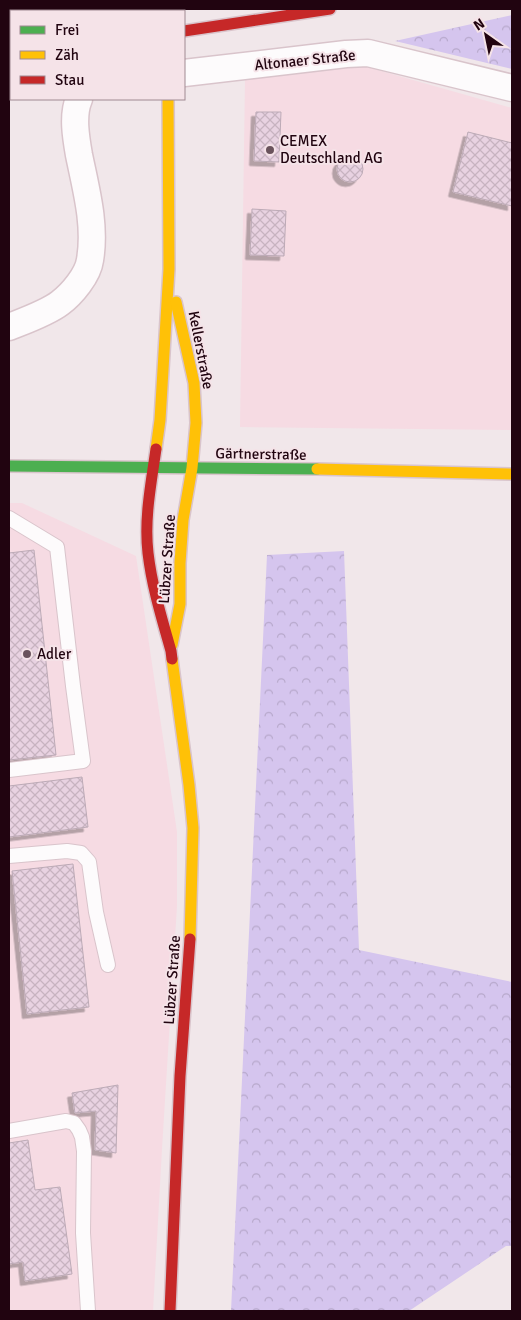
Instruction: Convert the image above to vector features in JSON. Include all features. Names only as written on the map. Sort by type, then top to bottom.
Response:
[{"type":"main road","points":[[185,31],[330,9]]},
{"type":"main road","name":"Kellerstraße","points":[[154,468],[160,420],[169,269],[168,100]]},
{"type":"main road","name":"Kellerstraße","points":[[169,269],[194,383],[196,423],[192,468]]},
{"type":"main road","name":"Gärtnerstraße","points":[[9,466],[263,468],[512,474]]},
{"type":"main road","name":"Lübzer Straße","points":[[154,468],[148,503],[148,552],[155,594],[171,651],[193,828],[190,951],[180,1076],[170,1311]]},
{"type":"main road","name":"Lübzer Straße","points":[[171,651],[180,604],[182,529],[192,468]]},
{"type":"street","name":"Altonaer Straße","points":[[185,72],[368,53],[512,88]]},
{"type":"street","points":[[9,327],[60,303],[79,284],[90,262],[93,228],[77,139],[76,107],[79,100]]},
{"type":"lane","points":[[9,518],[58,547],[83,761],[9,770]]},
{"type":"lane","points":[[9,856],[67,851],[81,853],[89,862],[96,912],[108,965]]},
{"type":"lane","points":[[9,1131],[66,1121],[74,1123],[80,1130],[84,1151],[83,1234],[88,1311]]},
{"type":"shaded area","points":[[360,65],[512,108],[512,430],[240,427],[245,79]]},
{"type":"shaded area","points":[[9,503],[22,503],[136,556],[177,832],[177,906],[153,1311],[9,1311]]},
{"type":"green space","points":[[512,15],[512,69],[395,41]]},
{"type":"green space","points":[[344,551],[359,950],[512,982],[512,1246],[506,1246],[409,1311],[231,1311],[267,555]]},
{"type":"building","points":[[256,112],[281,112],[279,162],[254,161]]},
{"type":"building","points":[[468,132],[512,143],[512,206],[453,192]]},
{"type":"building","points":[[350,156],[359,160],[363,169],[359,178],[350,182],[341,178],[337,169],[341,160]]},
{"type":"building","points":[[252,209],[286,211],[284,256],[250,255]]},
{"type":"building","name":"Adler","points":[[34,550],[56,755],[9,760],[9,553]]},
{"type":"building","points":[[82,777],[88,827],[9,837],[9,786]]},
{"type":"building","points":[[73,864],[89,1007],[27,1014],[12,871]]},
{"type":"building","points":[[118,1085],[116,1153],[95,1150],[96,1111],[75,1113],[72,1093]]},
{"type":"building","points":[[28,1140],[35,1190],[60,1187],[72,1274],[25,1281],[23,1262],[9,1264],[9,1143]]},
{"type":"traffic: fast","points":[[35,10],[47,9]]},
{"type":"traffic: fast","points":[[9,466],[317,469]]},
{"type":"traffic: slow","points":[[156,449],[160,420],[169,269],[168,100]]},
{"type":"traffic: slow","points":[[172,645],[180,604],[183,520],[192,468],[196,423],[194,383],[176,302]]},
{"type":"traffic: slow","points":[[317,469],[512,474]]},
{"type":"traffic: slow","points":[[172,659],[193,828],[190,939]]},
{"type":"traffic: jam","points":[[185,31],[330,9]]},
{"type":"traffic: jam","points":[[156,449],[149,501],[147,540],[152,578],[172,659]]},
{"type":"traffic: jam","points":[[170,1311],[180,1076],[190,939]]},
{"type":"place","name":"CEMEX Deutschland AG","points":[[270,150]]},
{"type":"place","name":"Adler","points":[[27,654]]}]
